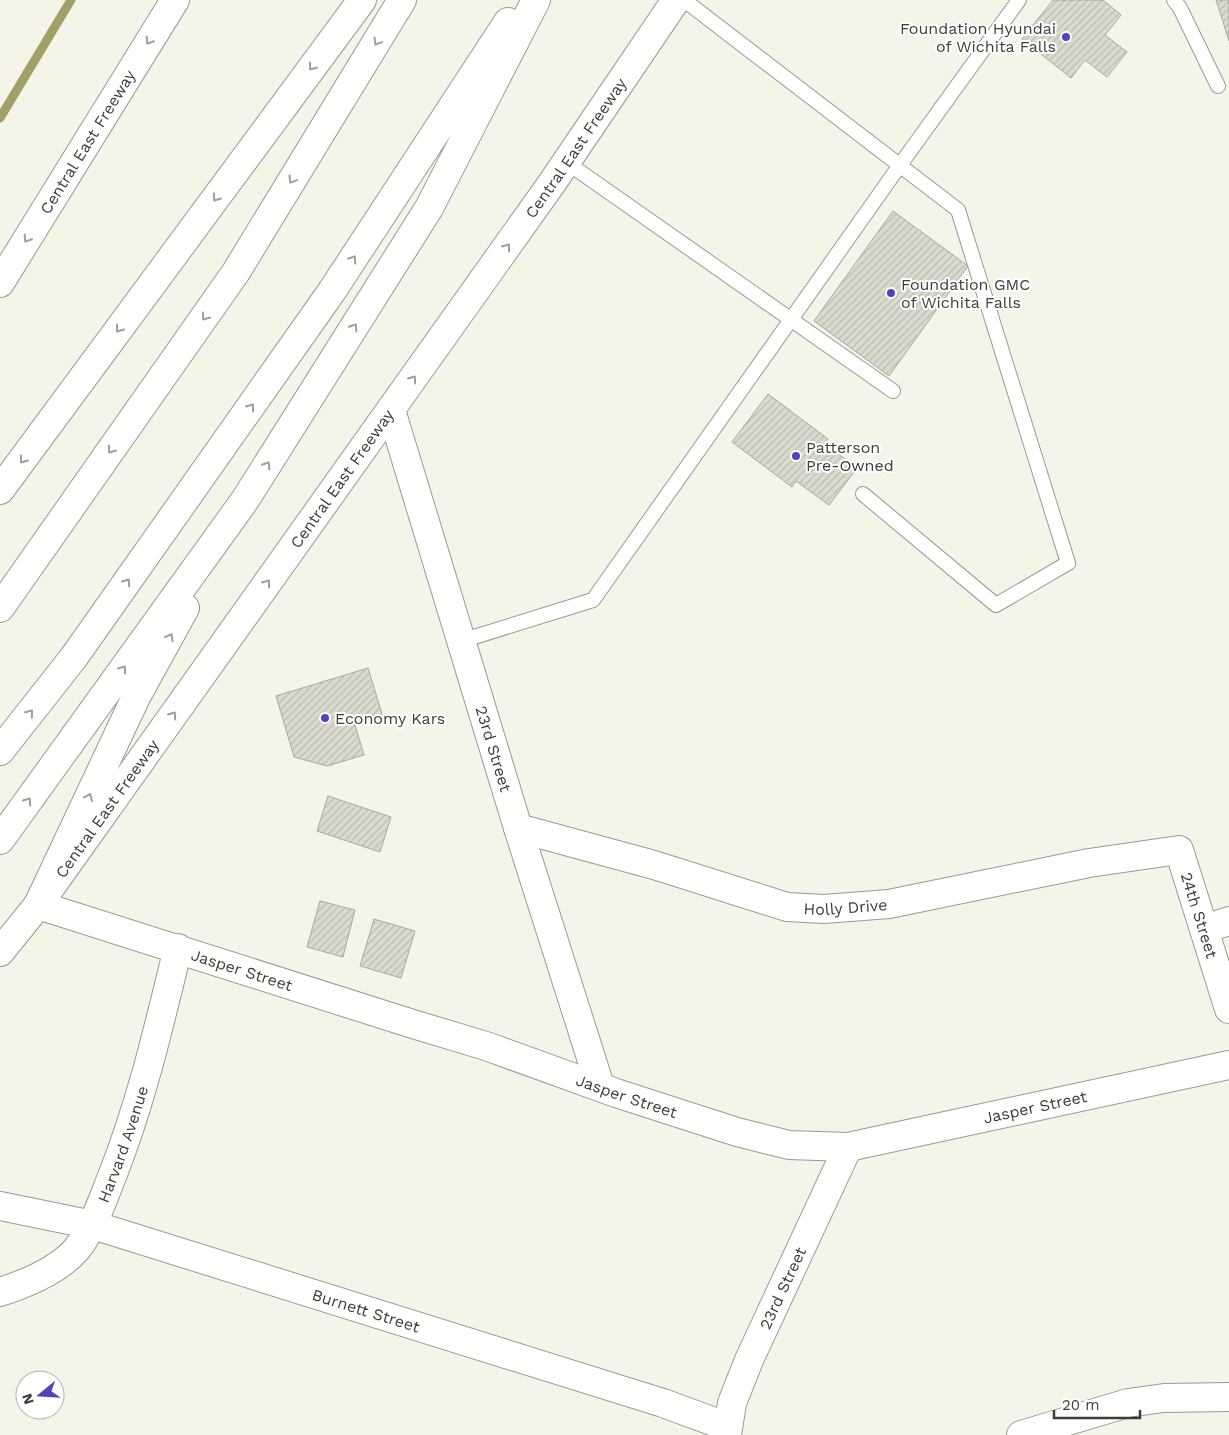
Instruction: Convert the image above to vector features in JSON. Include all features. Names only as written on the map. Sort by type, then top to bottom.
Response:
[{"type":"main road","name":"Central East Freeway","points":[[0,283],[175,0]]},
{"type":"main road","points":[[0,490],[362,0]]},
{"type":"main road","points":[[0,608],[236,272],[402,0]]},
{"type":"main road","points":[[0,751],[74,657],[332,291],[522,0]]},
{"type":"main road","points":[[38,905],[136,697],[245,500],[429,208],[536,0]]},
{"type":"main road","name":"Central East Freeway","points":[[0,952],[38,905],[391,410],[566,162],[676,0]]},
{"type":"main road","name":"23rd Street","points":[[391,410],[518,828],[600,1086]]},
{"type":"main road","points":[[0,840],[245,500]]},
{"type":"main road","name":"Holly Drive","points":[[518,828],[654,865],[787,907],[824,909],[889,904],[1089,863],[1179,850]]},
{"type":"main road","name":"24th Street","points":[[1179,850],[1216,925],[1229,1010]]},
{"type":"main road","name":"Jasper Street","points":[[38,905],[486,1046],[684,1116],[790,1145],[848,1147],[1229,1066]]},
{"type":"main road","name":"Harvard Avenue","points":[[0,1292],[54,1269],[75,1250],[93,1225],[123,1149],[152,1056],[178,948]]},
{"type":"main road","name":"23rd Street","points":[[728,1431],[732,1403],[749,1360],[848,1147]]},
{"type":"main road","name":"Burnett Street","points":[[0,1206],[93,1225],[653,1400],[728,1431]]},
{"type":"main road","points":[[1021,1435],[1128,1404],[1164,1398],[1229,1396]]},
{"type":"lane","points":[[684,0],[958,210],[1068,563],[996,605],[863,494]]},
{"type":"lane","points":[[461,642],[593,600],[792,320],[900,164],[1019,0]]},
{"type":"lane","points":[[1174,0],[1180,8],[1218,86]]},
{"type":"lane","points":[[566,162],[893,391]]},
{"type":"building","name":"Foundation Hyundai of Wichita Falls","points":[[1053,0],[1103,0],[1121,15],[1105,35],[1127,52],[1107,77],[1085,60],[1071,78],[1022,39]]},
{"type":"building","points":[[1216,0],[1229,0],[1229,41]]},
{"type":"building","name":"Foundation GMC of Wichita Falls","points":[[893,211],[968,266],[889,376],[814,321]]},
{"type":"building","name":"Patterson Pre-Owned","points":[[768,394],[828,439],[825,444],[857,468],[829,505],[796,481],[792,487],[732,442]]},
{"type":"building","name":"Economy Kars","points":[[368,668],[382,714],[354,722],[364,755],[327,766],[294,757],[276,696]]},
{"type":"building","points":[[328,796],[391,817],[380,852],[317,831]]},
{"type":"building","points":[[320,901],[355,910],[343,957],[307,947]]},
{"type":"building","points":[[374,919],[415,931],[401,978],[360,966]]},
{"type":"waterway","points":[[0,118],[71,0]]},
{"type":"place","name":"Foundation Hyundai of Wichita Falls","points":[[1066,37]]},
{"type":"place","name":"Foundation GMC of Wichita Falls","points":[[891,293]]},
{"type":"place","name":"Patterson Pre-Owned","points":[[796,456]]},
{"type":"place","name":"Economy Kars","points":[[325,718]]}]
